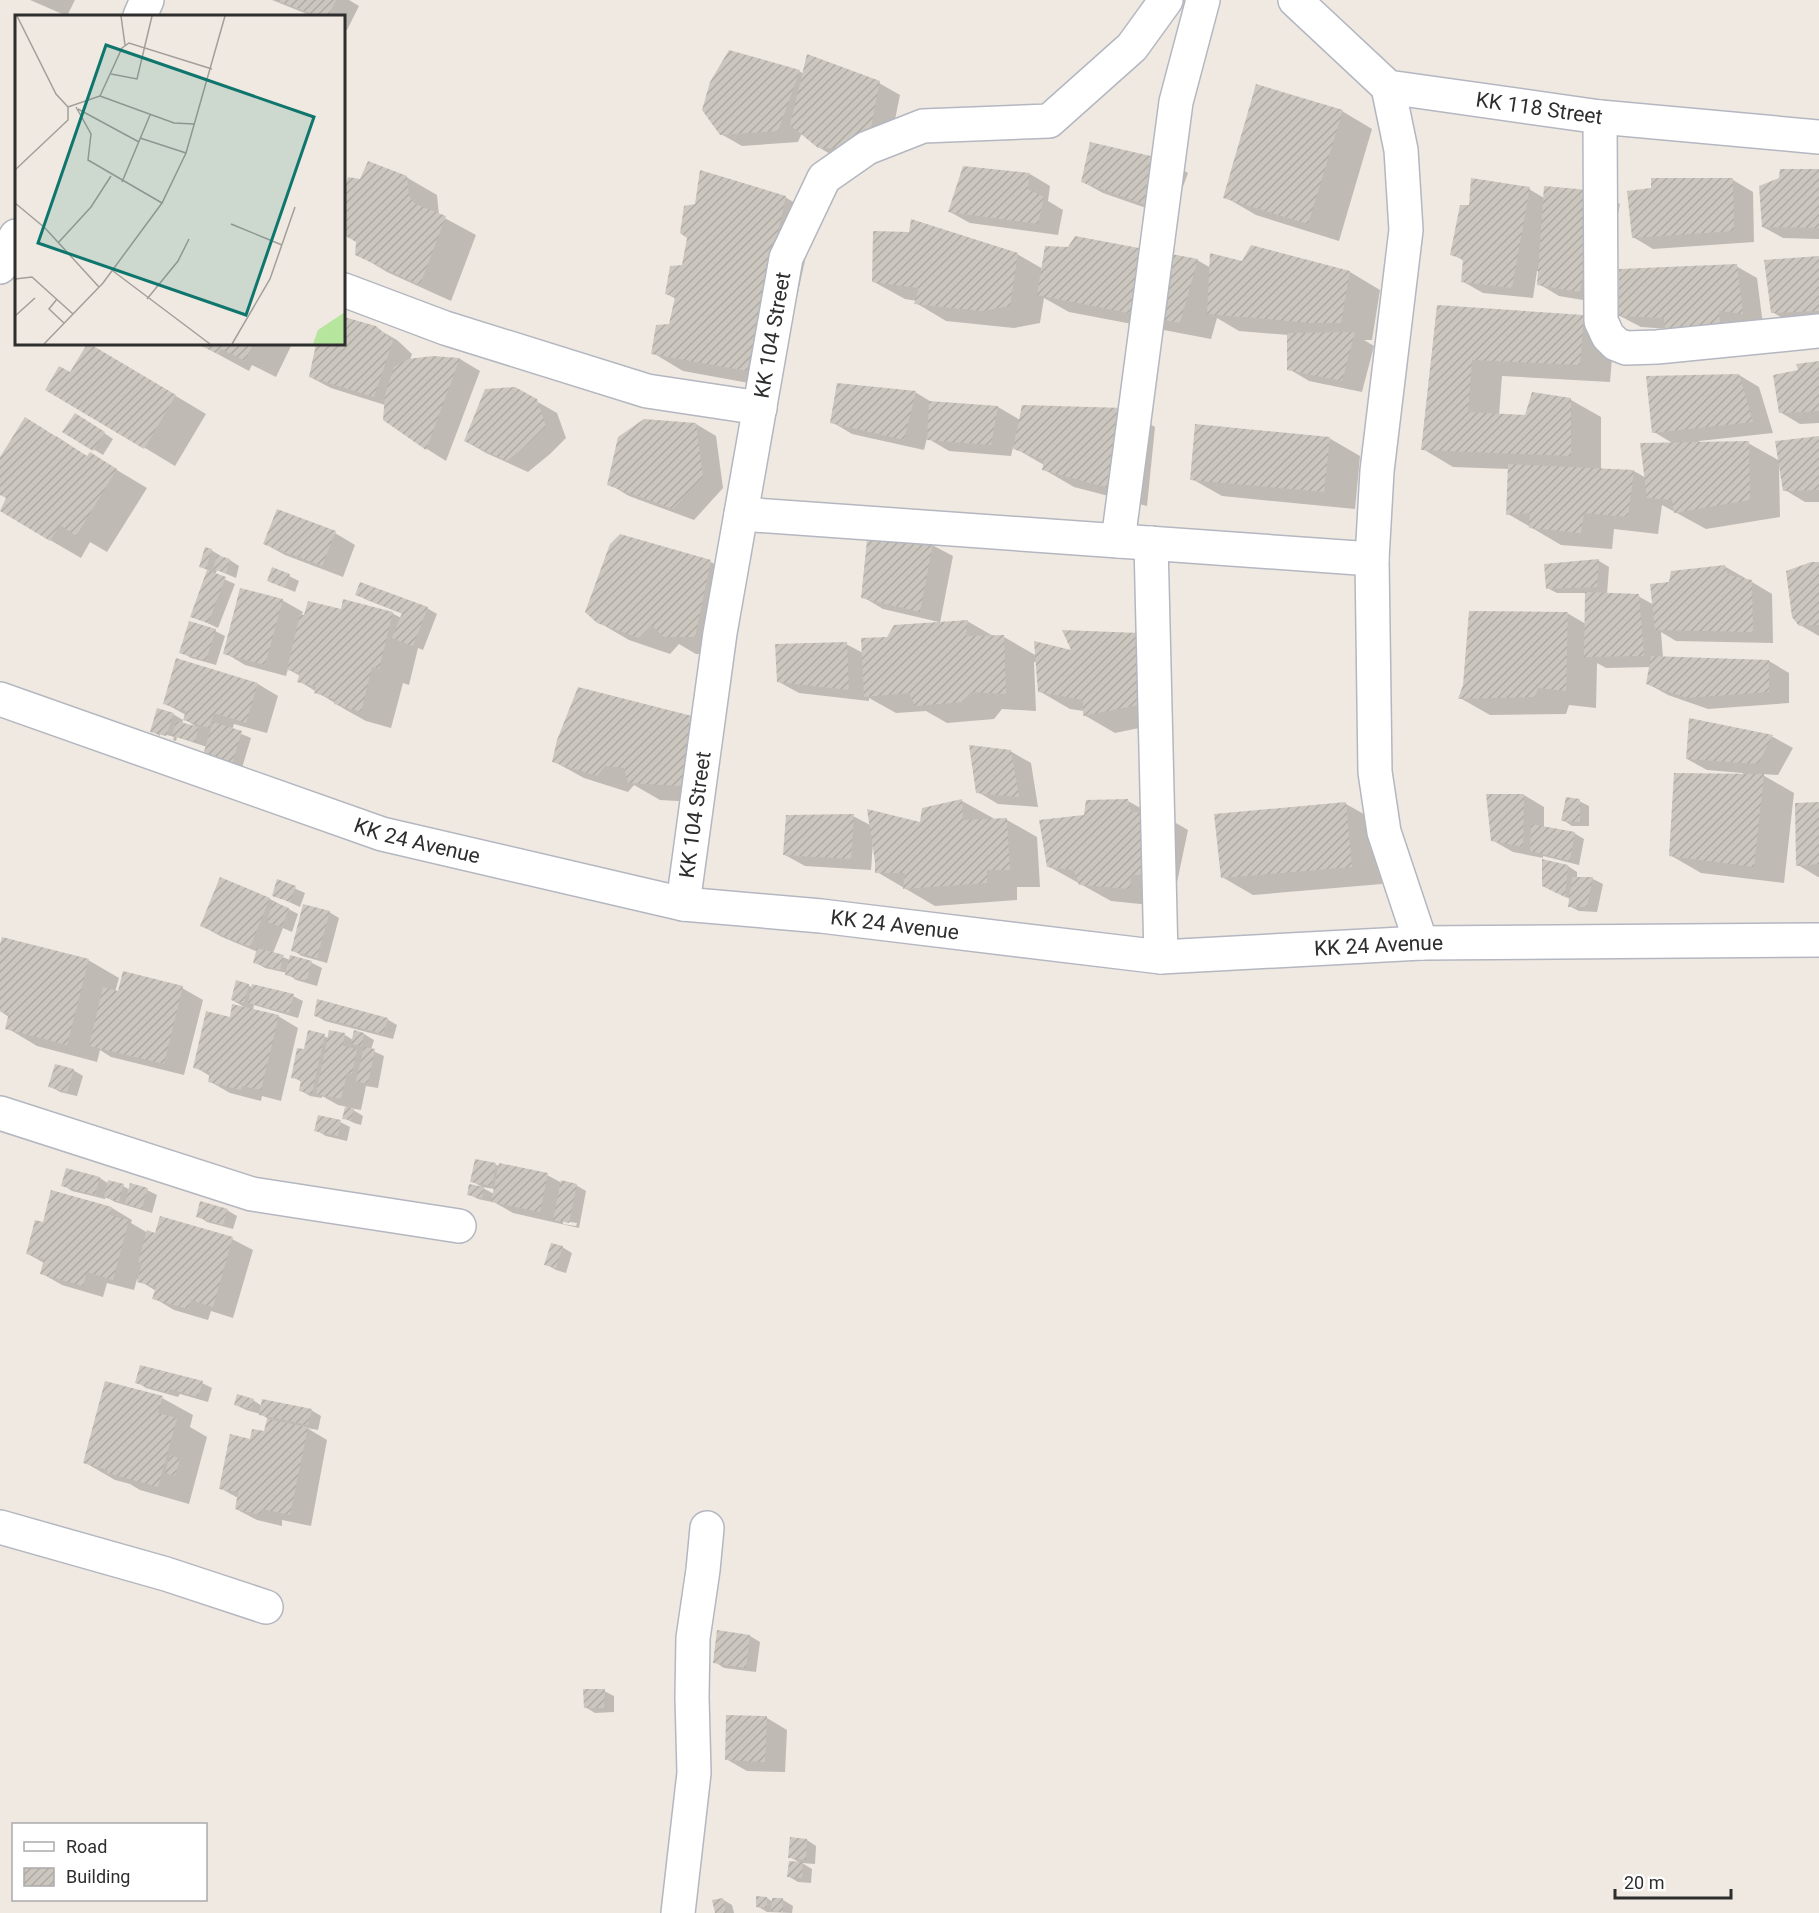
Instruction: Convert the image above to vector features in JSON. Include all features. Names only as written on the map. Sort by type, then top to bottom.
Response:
[{"type":"street","points":[[140,15],[147,0]]},
{"type":"street","name":"KK 104 Street","points":[[683,904],[720,633],[786,258],[824,178],[867,148],[923,126],[1049,121],[1132,46],[1166,0]]},
{"type":"street","points":[[1118,541],[1176,102],[1203,0]]},
{"type":"street","points":[[1295,0],[1388,87],[1401,150],[1406,230],[1377,471],[1372,559],[1375,772],[1384,832],[1421,943]]},
{"type":"street","name":"KK 118 Street","points":[[1388,87],[1600,117],[1819,137]]},
{"type":"street","points":[[1600,117],[1601,321],[1608,336],[1616,344],[1626,348],[1819,331]]},
{"type":"street","points":[[0,267],[15,238]]},
{"type":"street","points":[[345,290],[445,328],[648,391],[760,408]]},
{"type":"street","points":[[741,514],[1372,559]]},
{"type":"street","points":[[1151,543],[1161,957]]},
{"type":"street","name":"KK 24 Avenue","points":[[0,699],[382,834],[683,904],[821,916],[1161,957],[1421,943],[1819,940]]},
{"type":"street","points":[[0,1113],[252,1194],[459,1226]]},
{"type":"street","points":[[0,1527],[166,1574],[266,1607]]},
{"type":"street","points":[[678,1913],[694,1773],[693,1638],[707,1528]]},
{"type":"building","points":[[276,0],[336,0],[328,15],[315,15]]},
{"type":"building","points":[[729,50],[800,70],[778,131],[720,135],[702,110],[710,82]]},
{"type":"building","points":[[807,54],[880,81],[867,148],[818,148],[790,125]]},
{"type":"building","points":[[1256,84],[1343,110],[1308,224],[1223,198]]},
{"type":"building","points":[[1090,142],[1168,160],[1152,207],[1081,182]]},
{"type":"building","points":[[368,161],[407,176],[409,196],[415,204],[446,216],[420,285],[355,255],[356,242],[345,236],[345,186],[348,177],[360,179]]},
{"type":"building","points":[[963,166],[1030,173],[1028,189],[1044,197],[1038,224],[948,212]]},
{"type":"building","points":[[1780,169],[1819,169],[1819,228],[1762,227],[1759,186],[1779,178]]},
{"type":"building","points":[[700,170],[786,196],[747,371],[651,354],[656,325],[669,324],[675,297],[665,294],[670,266],[682,265],[687,238],[680,233],[684,206],[695,204]]},
{"type":"building","points":[[1471,178],[1530,187],[1512,288],[1461,282],[1463,259],[1450,255],[1460,205],[1469,205]]},
{"type":"building","points":[[1651,178],[1733,178],[1734,231],[1632,238],[1627,191],[1651,188]]},
{"type":"building","points":[[1544,186],[1600,191],[1580,292],[1537,285]]},
{"type":"building","points":[[911,219],[1018,253],[1010,306],[982,311],[914,304],[919,288],[872,282],[873,231],[909,232]]},
{"type":"building","points":[[1075,236],[1198,259],[1180,323],[1037,295],[1045,246],[1068,247]]},
{"type":"building","points":[[1251,245],[1350,271],[1341,323],[1312,323],[1207,314],[1210,253],[1242,261]]},
{"type":"building","points":[[1819,256],[1819,311],[1771,313],[1764,260]]},
{"type":"building","points":[[1737,264],[1743,314],[1719,311],[1720,323],[1665,330],[1664,318],[1619,316],[1619,269]]},
{"type":"building","points":[[1437,305],[1584,315],[1580,365],[1472,360],[1468,412],[1525,415],[1532,392],[1571,398],[1571,456],[1421,450]]},
{"type":"building","points":[[345,317],[376,326],[393,341],[374,397],[309,377],[316,345],[345,345]]},
{"type":"building","points":[[1355,332],[1342,381],[1287,370],[1287,333]]},
{"type":"building","points":[[86,345],[92,345],[176,395],[144,449],[45,390],[59,366],[70,372]]},
{"type":"building","points":[[199,345],[253,345],[245,361],[221,349],[218,354]]},
{"type":"building","points":[[433,356],[460,358],[426,450],[383,420],[385,395],[394,367],[408,359]]},
{"type":"building","points":[[1819,361],[1819,411],[1779,413],[1773,375],[1798,370],[1796,364]]},
{"type":"building","points":[[1739,374],[1753,422],[1652,433],[1646,376]]},
{"type":"building","points":[[837,383],[916,391],[904,440],[830,423]]},
{"type":"building","points":[[515,387],[537,399],[546,426],[507,461],[464,441],[485,389]]},
{"type":"building","points":[[929,401],[998,406],[991,445],[927,440]]},
{"type":"building","points":[[1022,405],[1125,408],[1116,490],[1042,470],[1044,460],[1013,449]]},
{"type":"building","points":[[75,413],[105,432],[93,451],[62,432]]},
{"type":"building","points":[[25,417],[87,456],[90,452],[117,469],[76,536],[60,525],[50,541],[0,511],[6,498],[0,495],[0,457]]},
{"type":"building","points":[[644,419],[696,423],[703,476],[673,509],[607,485],[618,437]]},
{"type":"building","points":[[1195,424],[1330,437],[1324,492],[1190,480]]},
{"type":"building","points":[[1819,436],[1819,490],[1783,491],[1775,441]]},
{"type":"building","points":[[1749,441],[1750,500],[1674,513],[1672,500],[1647,498],[1640,443]]},
{"type":"building","points":[[1508,464],[1634,470],[1628,517],[1584,513],[1581,533],[1529,528],[1530,513],[1506,515]]},
{"type":"building","points":[[277,509],[336,531],[322,566],[263,544]]},
{"type":"building","points":[[620,534],[711,560],[695,637],[664,637],[651,625],[639,638],[597,623],[585,612],[610,544]]},
{"type":"building","points":[[867,540],[933,543],[920,612],[861,598]]},
{"type":"building","points":[[205,547],[212,549],[206,569],[199,567]]},
{"type":"building","points":[[217,555],[230,559],[226,573],[213,569]]},
{"type":"building","points":[[1599,559],[1597,587],[1546,589],[1544,564]]},
{"type":"building","points":[[1811,562],[1819,562],[1819,625],[1799,626],[1792,617],[1786,571]]},
{"type":"building","points":[[1725,565],[1728,575],[1752,580],[1753,632],[1655,630],[1650,584],[1669,582],[1671,571]]},
{"type":"building","points":[[272,567],[290,574],[285,588],[267,581]]},
{"type":"building","points":[[207,570],[226,577],[208,623],[190,617]]},
{"type":"building","points":[[360,582],[428,607],[413,646],[392,638],[402,613],[355,595]]},
{"type":"building","points":[[240,588],[283,599],[265,665],[223,654]]},
{"type":"building","points":[[1585,592],[1639,594],[1644,656],[1584,657]]},
{"type":"building","points":[[343,599],[393,612],[379,669],[372,667],[361,712],[334,704],[335,699],[314,693],[316,687],[297,682],[300,673],[287,670],[300,614],[304,615],[308,601],[341,609]]},
{"type":"building","points":[[1469,611],[1568,612],[1566,691],[1538,688],[1535,697],[1458,699],[1463,685]]},
{"type":"building","points":[[968,620],[966,636],[1004,635],[1006,694],[971,692],[963,702],[915,706],[909,693],[864,697],[861,638],[887,637],[894,625]]},
{"type":"building","points":[[189,621],[216,629],[206,661],[179,653]]},
{"type":"building","points":[[1062,630],[1140,633],[1143,704],[1083,716],[1083,700],[1038,692],[1034,641],[1071,650]]},
{"type":"building","points":[[847,642],[849,690],[777,682],[775,644]]},
{"type":"building","points":[[1651,656],[1769,660],[1769,692],[1687,698],[1646,684]]},
{"type":"building","points":[[176,658],[258,683],[246,723],[214,713],[209,728],[183,720],[186,711],[163,704]]},
{"type":"building","points":[[578,687],[692,716],[682,786],[628,783],[624,768],[605,766],[597,776],[552,762],[557,740]]},
{"type":"building","points":[[157,708],[174,713],[166,736],[150,732]]},
{"type":"building","points":[[1689,718],[1773,735],[1758,764],[1686,759]]},
{"type":"building","points":[[176,721],[199,727],[195,742],[172,736]]},
{"type":"building","points":[[213,722],[242,731],[232,764],[203,755]]},
{"type":"building","points":[[969,745],[1011,750],[1019,797],[976,793]]},
{"type":"building","points":[[1674,773],[1764,774],[1754,867],[1669,856]]},
{"type":"building","points":[[1486,794],[1524,794],[1523,847],[1491,841]]},
{"type":"building","points":[[1566,797],[1580,799],[1580,822],[1561,821]]},
{"type":"building","points":[[962,799],[963,820],[1007,818],[1010,870],[987,870],[987,883],[903,889],[905,873],[875,873],[867,809],[920,822],[922,808]]},
{"type":"building","points":[[1128,799],[1131,812],[1158,811],[1144,875],[1131,875],[1130,889],[1079,885],[1074,870],[1047,867],[1039,820],[1084,815],[1086,800]]},
{"type":"building","points":[[1346,802],[1352,867],[1221,878],[1214,814]]},
{"type":"building","points":[[1819,802],[1819,864],[1796,866],[1795,803]]},
{"type":"building","points":[[854,814],[851,859],[783,855],[786,815]]},
{"type":"building","points":[[1531,824],[1575,832],[1570,861],[1530,851]]},
{"type":"building","points":[[1542,859],[1568,865],[1565,897],[1542,886]]},
{"type":"building","points":[[220,877],[270,898],[250,947],[200,926]]},
{"type":"building","points":[[1572,877],[1593,877],[1587,907],[1568,907]]},
{"type":"building","points":[[277,879],[296,886],[290,902],[272,896]]},
{"type":"building","points":[[273,902],[289,908],[282,927],[267,922]]},
{"type":"building","points":[[303,904],[330,911],[317,958],[291,951]]},
{"type":"building","points":[[2,937],[89,959],[67,1045],[5,1029],[9,1013],[0,1011],[0,944]]},
{"type":"building","points":[[257,948],[284,955],[280,970],[253,963]]},
{"type":"building","points":[[290,955],[312,961],[307,981],[285,975]]},
{"type":"building","points":[[123,971],[183,986],[164,1064],[89,1046],[103,987],[118,991]]},
{"type":"building","points":[[236,980],[249,984],[244,1003],[231,1000]]},
{"type":"building","points":[[252,984],[294,994],[289,1013],[248,1003]]},
{"type":"building","points":[[317,999],[388,1018],[383,1034],[314,1016]]},
{"type":"building","points":[[232,1004],[279,1015],[261,1090],[242,1086],[241,1090],[208,1082],[210,1072],[193,1068],[206,1011],[230,1017]]},
{"type":"building","points":[[308,1030],[325,1034],[312,1094],[299,1091],[301,1080],[291,1078],[297,1048],[304,1049]]},
{"type":"building","points":[[329,1030],[345,1033],[343,1046],[357,1049],[352,1074],[347,1073],[341,1099],[316,1094]]},
{"type":"building","points":[[354,1030],[364,1033],[362,1046],[351,1044]]},
{"type":"building","points":[[364,1047],[375,1049],[368,1084],[356,1081]]},
{"type":"building","points":[[55,1064],[74,1069],[67,1092],[48,1087]]},
{"type":"building","points":[[345,1107],[354,1109],[351,1120],[342,1119]]},
{"type":"building","points":[[318,1115],[341,1120],[338,1136],[314,1131]]},
{"type":"building","points":[[475,1159],[496,1163],[492,1186],[470,1182]]},
{"type":"building","points":[[499,1163],[548,1173],[540,1212],[491,1202]]},
{"type":"building","points":[[66,1168],[100,1177],[95,1195],[61,1186]]},
{"type":"building","points":[[108,1180],[124,1184],[119,1202],[104,1197]]},
{"type":"building","points":[[561,1180],[577,1184],[569,1223],[553,1220]]},
{"type":"building","points":[[130,1183],[148,1188],[142,1209],[125,1204]]},
{"type":"building","points":[[469,1184],[484,1187],[482,1198],[467,1195]]},
{"type":"building","points":[[51,1190],[112,1207],[110,1215],[129,1220],[113,1280],[87,1272],[83,1286],[40,1274],[44,1259],[26,1254],[35,1220],[43,1222]]},
{"type":"building","points":[[200,1201],[228,1209],[223,1225],[196,1217]]},
{"type":"building","points":[[160,1216],[233,1237],[213,1307],[191,1300],[188,1309],[152,1299],[156,1287],[137,1282],[142,1263],[138,1262],[147,1230],[155,1233]]},
{"type":"building","points":[[551,1243],[563,1246],[556,1268],[544,1265]]},
{"type":"building","points":[[140,1365],[203,1381],[198,1397],[170,1389],[168,1393],[135,1383]]},
{"type":"building","points":[[105,1381],[163,1396],[158,1413],[177,1418],[158,1487],[107,1473],[108,1470],[83,1463]]},
{"type":"building","points":[[237,1394],[254,1399],[251,1409],[234,1405]]},
{"type":"building","points":[[262,1399],[312,1409],[308,1425],[259,1415]]},
{"type":"building","points":[[267,1419],[308,1427],[290,1515],[262,1509],[261,1515],[235,1509],[238,1492],[219,1489],[230,1434],[250,1439],[252,1429],[264,1431]]},
{"type":"building","points":[[170,1455],[180,1459],[175,1476],[165,1473]]},
{"type":"building","points":[[717,1630],[750,1635],[746,1668],[713,1663]]},
{"type":"building","points":[[583,1689],[605,1689],[604,1708],[584,1708]]},
{"type":"building","points":[[726,1715],[767,1716],[765,1762],[725,1760]]},
{"type":"building","points":[[790,1837],[807,1839],[806,1860],[788,1858]]},
{"type":"building","points":[[789,1861],[803,1862],[802,1878],[787,1877]]},
{"type":"building","points":[[756,1896],[767,1897],[767,1908],[756,1907]]},
{"type":"building","points":[[723,1898],[726,1913],[715,1913],[712,1900]]},
{"type":"building","points":[[772,1898],[783,1898],[783,1912],[771,1911]]}]
